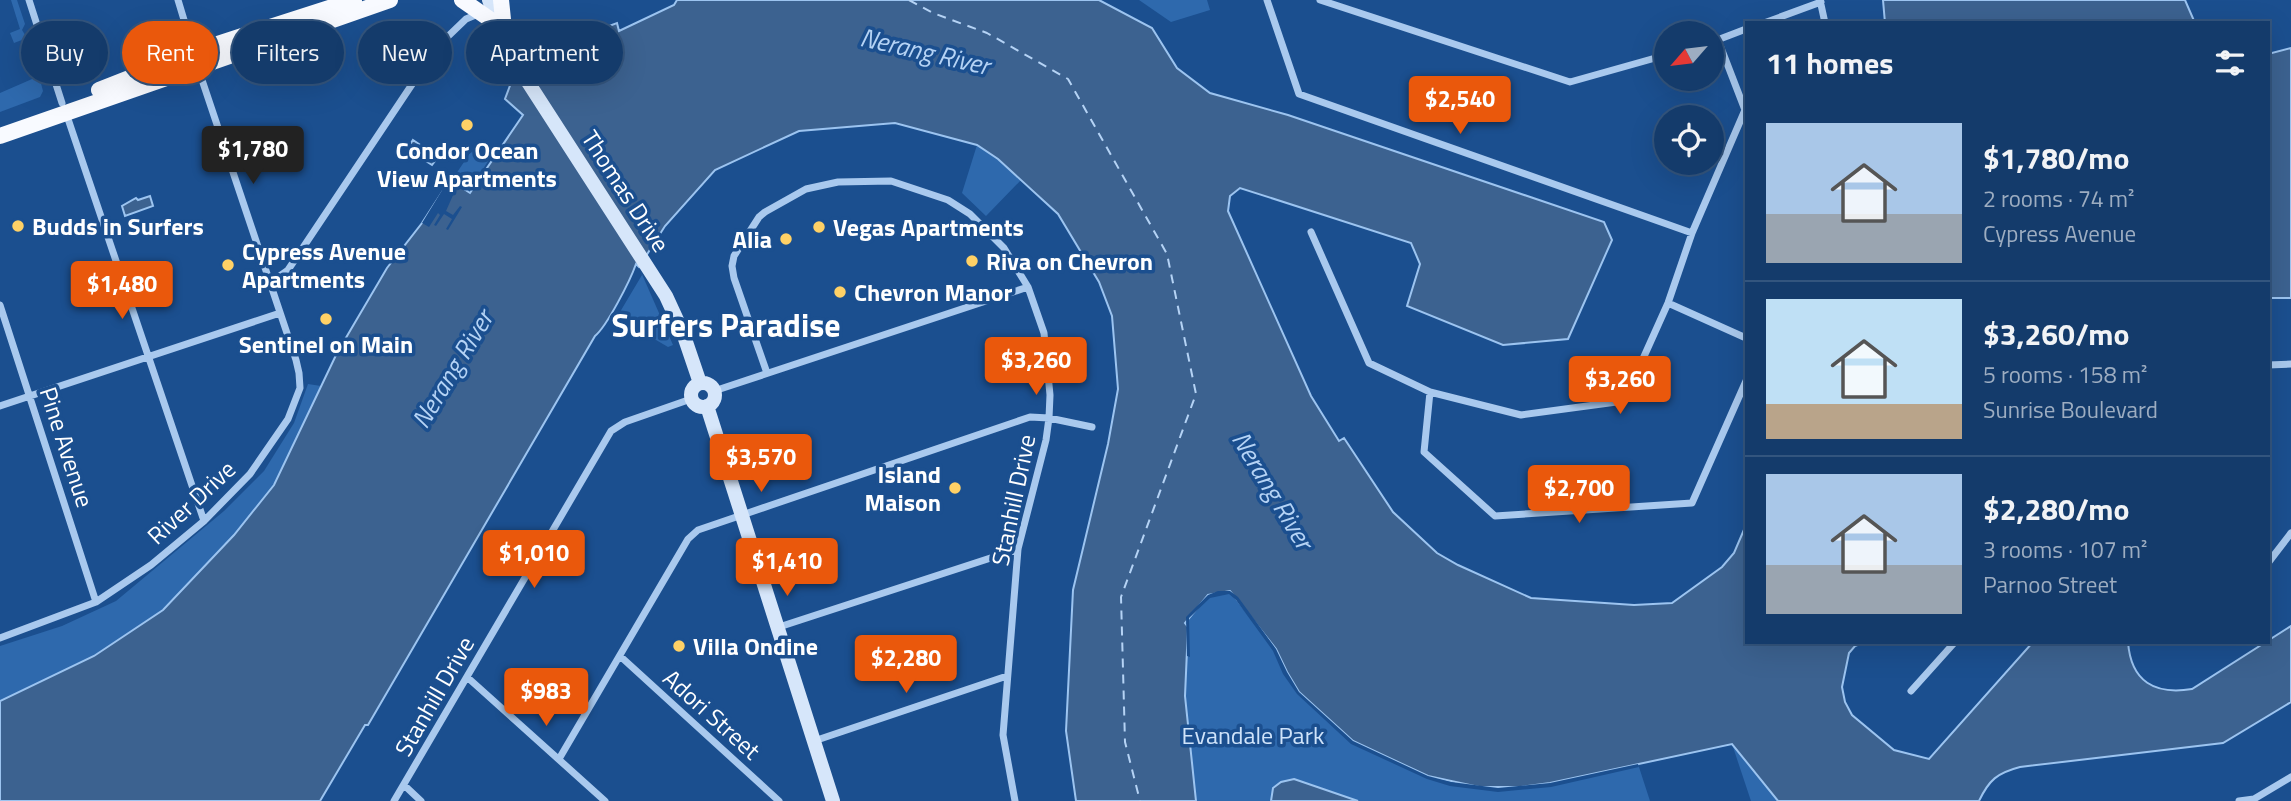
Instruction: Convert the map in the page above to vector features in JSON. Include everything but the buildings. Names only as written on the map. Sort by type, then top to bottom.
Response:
[{"type":"highway","points":[[218,52],[354,0]]},
{"type":"highway","points":[[218,53],[390,0]]},
{"type":"highway","points":[[462,0],[486,7],[497,21]]},
{"type":"highway","points":[[500,0],[503,21]]},
{"type":"highway","points":[[0,136],[64,108],[130,84]]},
{"type":"highway","points":[[0,124],[64,108]]},
{"type":"main road","name":"Thomas Drive","points":[[529,84],[647,264],[676,314],[700,383]]},
{"type":"main road","points":[[700,383],[710,385],[714,391],[714,399],[707,407],[696,405],[691,399],[691,391],[700,383]]},
{"type":"main road","points":[[707,407],[833,801]]},
{"type":"street","points":[[29,0],[204,521]]},
{"type":"street","name":"River Drive","points":[[178,0],[184,21]]},
{"type":"street","points":[[1267,0],[1300,94],[1692,233]]},
{"type":"street","points":[[1320,0],[1570,82],[1654,58]]},
{"type":"street","points":[[1769,21],[1821,1],[1825,21]]},
{"type":"street","points":[[271,282],[289,270],[440,41],[466,19],[486,7]]},
{"type":"street","points":[[1724,38],[1745,29]]},
{"type":"street","points":[[1311,232],[1369,363],[1430,392],[1521,415],[1624,401],[1668,303],[1692,233],[1745,110],[1724,62]]},
{"type":"street","name":"River Drive","points":[[0,638],[96,602],[150,565],[204,521],[261,461],[294,405],[300,388],[299,373],[204,84]]},
{"type":"street","name":"Stanhill Drive","points":[[767,373],[734,278],[734,256],[759,217],[806,189],[838,182],[891,181],[948,200],[970,214],[999,242],[1028,287],[1044,333],[1050,395],[1046,440],[1018,549],[1007,676],[1003,735],[1015,801]]},
{"type":"street","points":[[714,391],[1028,287]]},
{"type":"street","points":[[1668,303],[1745,338]]},
{"type":"street","name":"Pine Avenue","points":[[0,305],[96,602]]},
{"type":"street","points":[[0,406],[280,313]]},
{"type":"street","points":[[2270,365],[2291,364]]},
{"type":"street","points":[[1430,392],[1424,452],[1495,516],[1692,503],[1745,384]]},
{"type":"street","name":"Stanhill Drive","points":[[394,801],[611,431],[625,422],[691,399]]},
{"type":"street","points":[[559,759],[691,536],[702,528],[1030,416],[1092,427]]},
{"type":"street","points":[[2270,560],[2291,533]]},
{"type":"street","points":[[779,627],[1018,549]]},
{"type":"street","points":[[1912,691],[1953,644]]},
{"type":"street","name":"Adori Street","points":[[620,656],[779,801]]},
{"type":"street","points":[[814,741],[1007,676]]},
{"type":"street","points":[[467,677],[605,801]]},
{"type":"street","points":[[2239,801],[2255,799],[2291,777]]},
{"type":"street","points":[[404,785],[421,801]]},
{"type":"green space","points":[[11,0],[17,0],[24,21],[21,21],[21,40],[14,43],[10,33],[20,29]]},
{"type":"green space","points":[[1139,0],[1207,0],[1210,10],[1171,22]]},
{"type":"green space","points":[[21,84],[41,84],[43,91],[40,97],[0,112],[0,93]]},
{"type":"green space","points":[[293,128],[299,147],[264,160],[257,140]]},
{"type":"green space","points":[[476,144],[492,155],[469,191],[452,180]]},
{"type":"green space","points":[[977,145],[995,156],[1021,180],[986,216],[962,193]]},
{"type":"green space","points":[[641,272],[673,345],[668,347],[617,317],[642,275]]},
{"type":"green space","points":[[308,384],[321,386],[274,485],[234,535],[163,610],[94,656],[0,701],[0,646],[62,626],[116,601],[224,511],[264,471],[294,423]]},
{"type":"green space","name":"Evandale Park","points":[[1225,590],[1498,788],[1638,764],[1650,801],[1196,801],[1185,696],[1186,617],[1208,595]]},
{"type":"green space","points":[[1734,744],[1778,801],[1751,801]]},
{"type":"water","name":"Nerang River","points":[[677,0],[1099,0],[1152,28],[1177,68],[1210,93],[1288,115],[1604,222],[1612,240],[1568,339],[1503,345],[1407,306],[1420,264],[1411,243],[1240,188],[1230,196],[1228,211],[1311,396],[1339,441],[1344,438],[1393,512],[1437,553],[1531,598],[1634,605],[1672,603],[1722,567],[1734,553],[1745,527],[1745,644],[1860,644],[1849,653],[1842,687],[1845,702],[1852,715],[1894,750],[1929,759],[2031,644],[2128,644],[2134,667],[2147,683],[2167,690],[2179,690],[2192,689],[2263,644],[2270,644],[2270,639],[2291,626],[2291,702],[2223,743],[2012,769],[1995,778],[1979,801],[1778,801],[1732,744],[1550,783],[1521,787],[1479,787],[1428,776],[1353,741],[1299,692],[1276,649],[1230,591],[1208,595],[1185,623],[1188,627],[1185,696],[1196,801],[1076,801],[1066,731],[1073,590],[1108,444],[1118,389],[1112,316],[1099,282],[1058,214],[998,159],[977,145],[895,123],[799,131],[715,170],[665,226],[639,267],[636,264],[612,313],[595,336],[368,725],[365,725],[320,801],[0,801],[0,701],[94,656],[163,610],[234,535],[274,485],[337,353],[387,268],[422,223],[450,180],[470,193],[523,115],[505,99],[511,84],[623,84],[623,29],[674,5]]},
{"type":"water","points":[[1883,0],[2185,0],[2194,21],[1885,21]]},
{"type":"water","points":[[2291,48],[2291,298],[2270,298],[2270,53]]},
{"type":"water","points":[[413,140],[438,157],[432,165],[407,149]]},
{"type":"water","points":[[150,196],[153,206],[125,216],[122,206],[136,198],[138,200]]},
{"type":"water","points":[[1294,779],[1358,801],[1271,801],[1273,788],[1281,782]]},
{"type":"pier","points":[[444,187],[454,193],[446,211],[453,215],[462,207],[448,230],[446,229],[452,219],[444,214],[436,226],[434,225],[440,215],[438,213],[429,227],[422,223]]},
{"type":"pier","points":[[1218,591],[1230,591],[1238,597],[1276,649],[1299,692],[1353,741],[1428,776],[1498,788],[1550,783],[1638,764],[1639,767],[1551,787],[1498,792],[1450,786],[1427,779],[1351,744],[1297,694],[1283,674],[1273,651],[1229,594],[1210,598],[1189,618],[1190,657],[1187,656],[1186,617],[1208,595]]},
{"type":"ferry route","points":[[909,0],[933,13],[987,33],[1068,79],[1167,254],[1196,394],[1121,597],[1125,742],[1140,801]]},
{"type":"place","name":"Condor Ocean View Apartments","points":[[467,125]]},
{"type":"place","name":"Budds in Surfers","points":[[18,226]]},
{"type":"place","name":"Vegas Apartments","points":[[819,227]]},
{"type":"place","name":"Alia","points":[[786,239]]},
{"type":"place","name":"Riva on Chevron","points":[[972,261]]},
{"type":"place","name":"Cypress Avenue Apartments","points":[[228,265]]},
{"type":"place","name":"Chevron Manor","points":[[840,292]]},
{"type":"place","name":"Sentinel on Main","points":[[326,319]]},
{"type":"place","name":"Island Maison","points":[[955,488]]},
{"type":"place","name":"Villa Ondine","points":[[679,646]]},
{"type":"district","name":"Surfers Paradise","points":[[726,325]]}]
